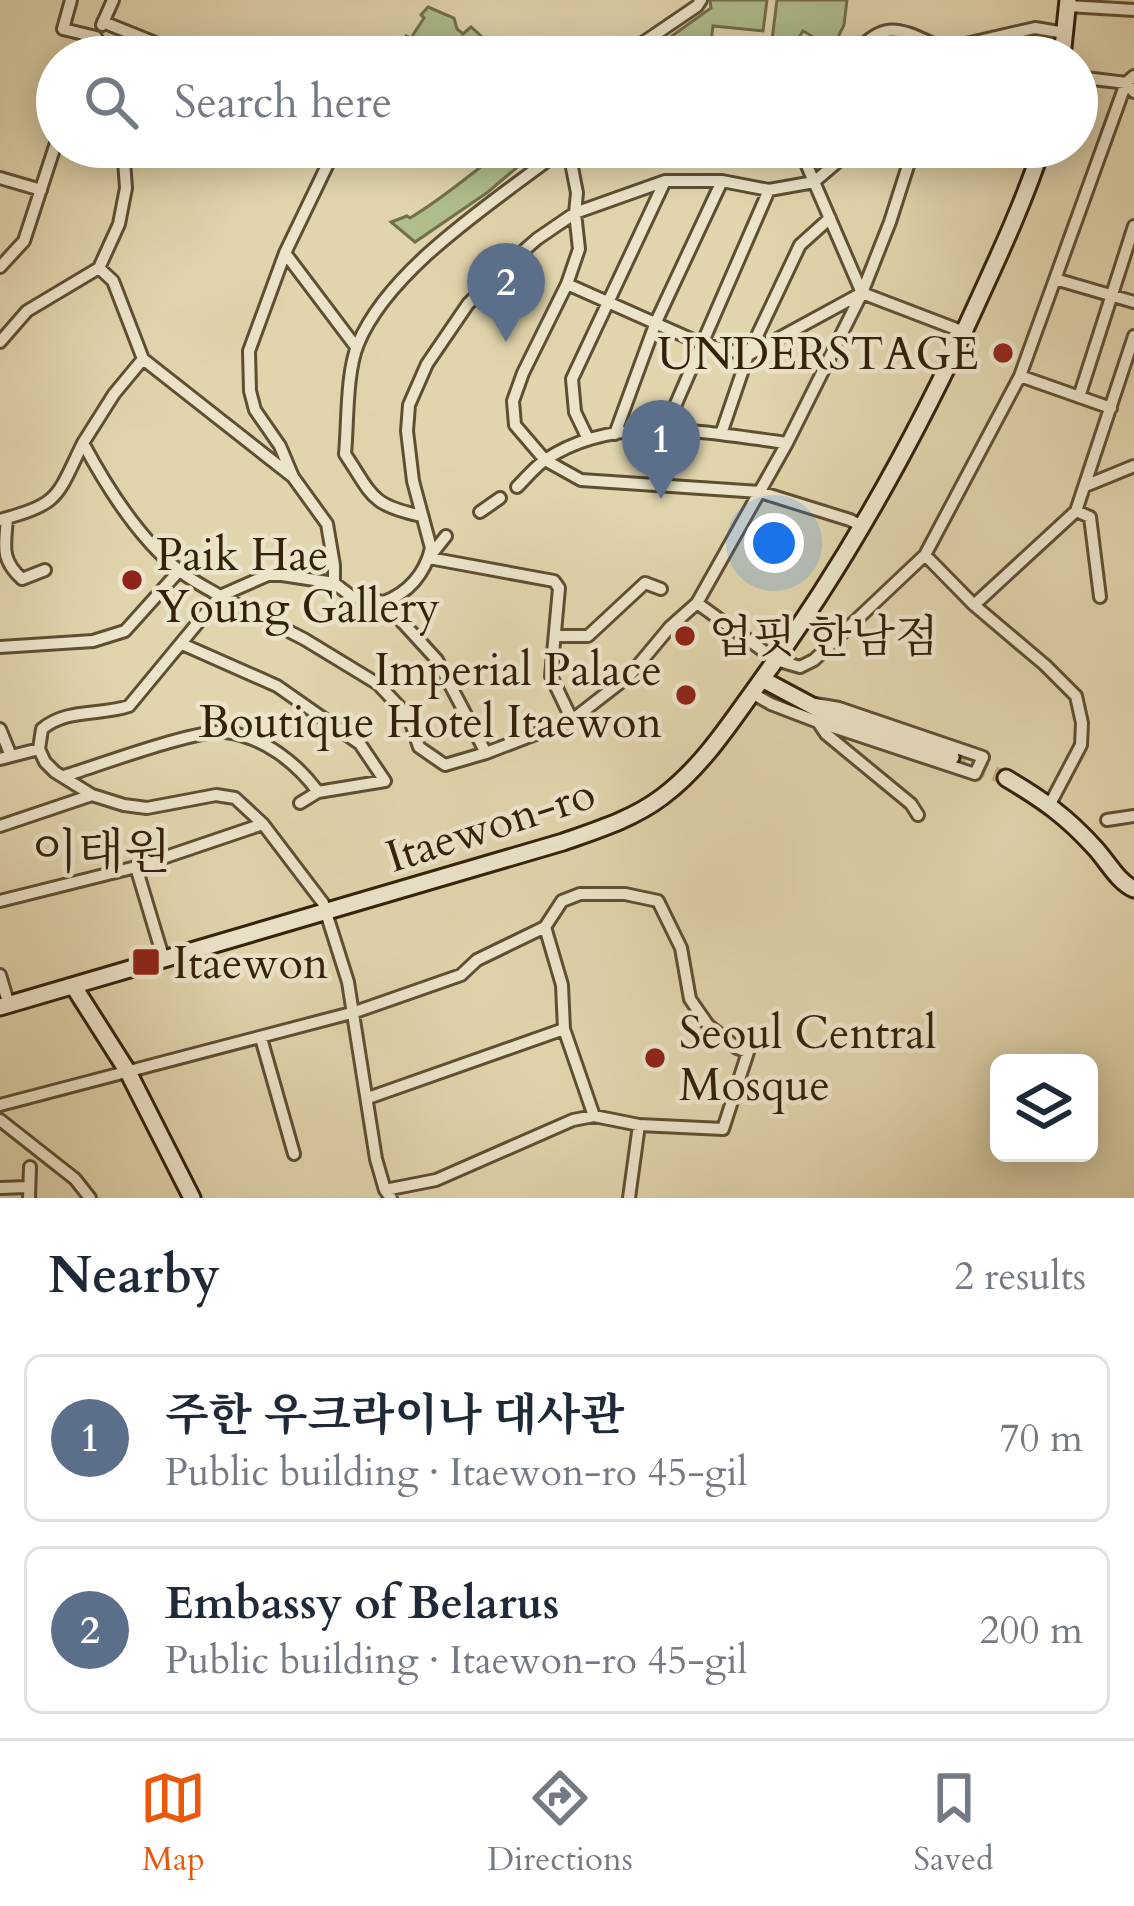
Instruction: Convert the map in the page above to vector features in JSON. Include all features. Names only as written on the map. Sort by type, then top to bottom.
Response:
[{"type":"main road","points":[[1065,36],[1068,3]]},
{"type":"main road","name":"Itaewon-ro","points":[[5,1006],[563,842],[622,820],[662,797],[695,767],[757,686],[862,526],[937,391],[1035,168]]},
{"type":"main road","points":[[757,686],[951,757]]},
{"type":"main road","points":[[1006,778],[1050,804],[1097,850],[1124,885],[1134,889]]},
{"type":"main road","points":[[74,987],[128,1072],[192,1198]]},
{"type":"street","points":[[71,0],[63,29],[92,36]]},
{"type":"street","points":[[96,36],[112,0]]},
{"type":"street","points":[[653,36],[701,0]]},
{"type":"street","points":[[1068,3],[1134,10]]},
{"type":"street","points":[[103,22],[138,36]]},
{"type":"street","points":[[1004,36],[1035,28],[1065,33]]},
{"type":"street","points":[[872,36],[885,29],[911,36]]},
{"type":"street","points":[[697,603],[776,660],[800,668],[925,555],[1019,376],[1131,84],[1098,80]]},
{"type":"street","points":[[0,267],[24,242],[48,168]]},
{"type":"street","points":[[0,342],[27,311],[99,268],[119,224],[125,168]]},
{"type":"street","points":[[326,168],[285,253],[249,351],[248,370],[255,410],[280,446],[293,477],[327,524],[334,584]]},
{"type":"street","points":[[422,516],[384,506],[345,454],[356,347],[386,298],[422,260],[540,168]]},
{"type":"street","points":[[572,168],[579,248],[513,401],[515,425],[545,460],[581,480],[760,492],[862,526]]},
{"type":"street","points":[[808,168],[862,293],[964,332]]},
{"type":"street","points":[[429,558],[430,538],[413,481],[409,405],[427,364],[468,304],[503,268],[575,213],[665,181],[722,181],[769,190],[814,182],[830,168]]},
{"type":"street","name":"Itaewon-ro","points":[[220,596],[378,684],[409,717],[419,747],[445,765],[572,720],[630,675],[697,603],[787,443],[862,293],[907,168]]},
{"type":"street","points":[[0,178],[41,190]]},
{"type":"street","points":[[587,439],[575,412],[572,379],[665,181]]},
{"type":"street","points":[[615,434],[656,322],[722,181]]},
{"type":"street","points":[[665,429],[769,190]]},
{"type":"street","points":[[721,434],[748,355],[800,245],[830,218]]},
{"type":"street","points":[[1079,397],[1134,226]]},
{"type":"street","points":[[285,253],[356,347]]},
{"type":"street","points":[[99,268],[113,281],[143,359],[293,477]]},
{"type":"street","points":[[1055,279],[1134,302]]},
{"type":"street","points":[[567,284],[700,343],[748,355],[862,293]]},
{"type":"street","points":[[974,605],[1076,512],[1134,336]]},
{"type":"street","points":[[45,570],[22,579],[11,570],[4,556],[3,519],[52,501],[82,443],[143,359]]},
{"type":"street","points":[[1019,376],[1112,408]]},
{"type":"street","points":[[517,487],[545,460],[587,439],[615,434],[665,429],[787,443]]},
{"type":"street","points":[[82,443],[101,477],[150,540],[179,571],[220,596]]},
{"type":"street","points":[[1085,486],[1134,466]]},
{"type":"street","points":[[480,512],[500,499]]},
{"type":"street","points":[[1076,512],[1090,517],[1100,597]]},
{"type":"street","points":[[0,1105],[355,1012],[460,976],[477,959],[544,927],[562,901],[580,894],[625,895],[658,901],[681,948],[690,999],[708,1025],[748,1052],[722,1129],[639,1125],[594,1116],[573,1120],[436,1180],[388,1194],[376,1159],[355,1012],[327,913],[263,824],[235,798],[216,795],[147,808],[124,805],[92,795],[45,762],[39,749],[42,730],[66,715],[107,713],[129,706],[220,596],[268,575],[334,584],[351,596],[384,602],[400,596],[416,580],[446,536]]},
{"type":"street","points":[[925,555],[1076,695],[1081,746],[1050,804]]},
{"type":"street","points":[[429,558],[554,581],[559,588],[551,676],[572,720]]},
{"type":"street","points":[[0,647],[93,641],[125,632],[179,571]]},
{"type":"street","points":[[555,636],[588,636],[645,584],[661,589]]},
{"type":"street","points":[[384,602],[437,660],[487,753]]},
{"type":"street","points":[[182,644],[277,686],[359,744],[386,781],[318,792],[301,802]]},
{"type":"street","points":[[757,686],[771,704],[976,774],[982,757],[839,707],[812,704]]},
{"type":"street","points":[[818,722],[918,815]]},
{"type":"street","points":[[0,729],[5,757],[39,749]]},
{"type":"street","points":[[64,776],[224,731],[268,747],[306,776],[318,792]]},
{"type":"street","points":[[0,826],[92,795]]},
{"type":"street","points":[[1107,820],[1134,816]]},
{"type":"street","points":[[0,901],[136,867],[263,824]]},
{"type":"street","points":[[136,867],[164,960]]},
{"type":"street","points":[[544,927],[562,985],[564,1029],[594,1116]]},
{"type":"street","name":"Itaewon-ro","points":[[0,975],[5,1006]]},
{"type":"street","points":[[368,1098],[564,1029]]},
{"type":"street","points":[[261,1039],[293,1154]]},
{"type":"street","points":[[0,1120],[75,1179],[90,1198]]},
{"type":"street","points":[[629,1198],[639,1125]]},
{"type":"street","points":[[0,1188],[28,1193],[30,1167]]},
{"type":"green space","points":[[710,0],[767,0],[763,31],[713,26],[712,36],[672,36],[711,8]]},
{"type":"green space","points":[[777,0],[847,0],[838,36],[812,36],[803,31],[800,36],[772,36]]},
{"type":"green space","points":[[428,7],[454,18],[463,34],[471,27],[481,36],[412,36],[424,18],[421,15]]},
{"type":"green space","points":[[479,168],[516,168],[415,242],[391,222],[423,210]]},
{"type":"tunnel","points":[[951,757],[1006,778]]},
{"type":"place","name":"Embassy of Belarus","points":[[506,342]]},
{"type":"place","name":"UNDERSTAGE","points":[[1003,353]]},
{"type":"place","name":"주한 우크라이나 대사관","points":[[661,499]]},
{"type":"place","name":"Paik Hae Young Gallery","points":[[132,580]]},
{"type":"place","name":"업핏 한남점","points":[[685,636]]},
{"type":"place","name":"Imperial Palace Boutique Hotel Itaewon","points":[[686,695]]},
{"type":"place","name":"Itaewon","points":[[146,962]]},
{"type":"place","name":"Seoul Central Mosque","points":[[655,1058]]},
{"type":"district","name":"이태원","points":[[101,851]]}]
